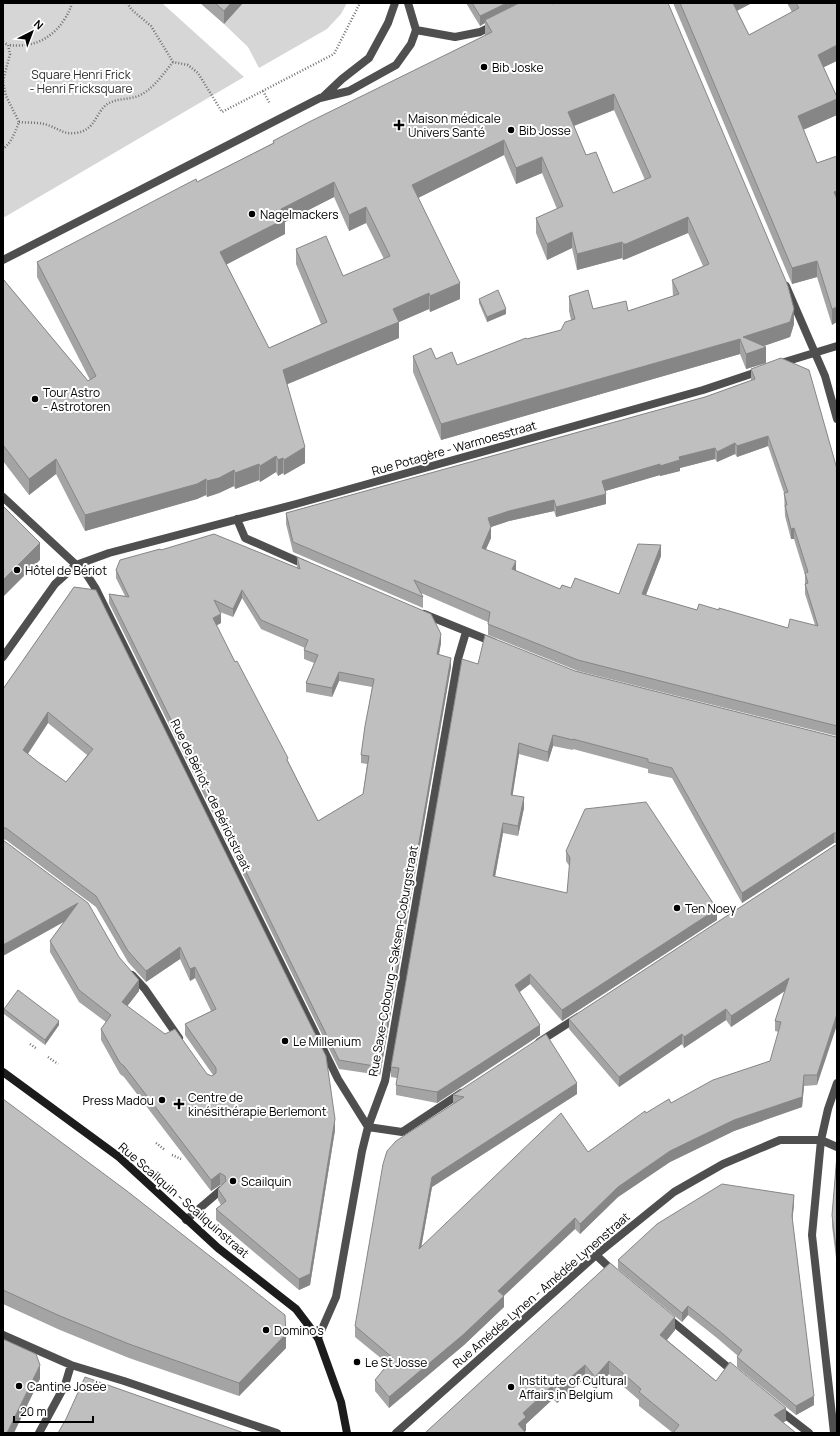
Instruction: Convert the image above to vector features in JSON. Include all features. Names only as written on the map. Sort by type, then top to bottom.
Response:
[{"type":"main road","name":"Rue Scailquin - Scailquinstraat","points":[[3,1072],[119,1157],[218,1248],[296,1309],[318,1338],[341,1402],[347,1433]]},
{"type":"street","points":[[320,98],[370,58],[388,23],[395,3]]},
{"type":"street","points":[[3,260],[320,98],[349,91],[396,65],[411,44],[416,30],[408,3]]},
{"type":"street","points":[[416,30],[455,38],[480,32],[500,22]]},
{"type":"street","points":[[782,275],[825,376],[837,419]]},
{"type":"street","name":"Rue Potagère - Warmoesstraat","points":[[76,565],[109,553],[296,504],[704,390],[837,346]]},
{"type":"street","name":"Rue de Bériot - de Bériotstraat","points":[[3,496],[53,545],[87,575],[96,589],[338,1079],[368,1127]]},
{"type":"street","points":[[237,519],[245,538],[314,568]]},
{"type":"street","points":[[3,657],[55,584],[76,565]]},
{"type":"street","points":[[416,611],[503,647]]},
{"type":"street","name":"Rue Saxe-Cobourg - Saksen-Coburgstraat","points":[[318,1338],[336,1297],[362,1151],[368,1127],[385,1081],[458,659],[466,632]]},
{"type":"street","points":[[128,970],[145,989],[184,1045]]},
{"type":"street","points":[[534,1046],[586,1011]]},
{"type":"street","points":[[834,1433],[812,1236],[821,1140],[828,1109],[837,1083]]},
{"type":"street","points":[[368,1127],[402,1132],[468,1089]]},
{"type":"street","name":"Rue Amédée Lynen - Amédée Lynenstraat","points":[[396,1433],[596,1255],[674,1192],[723,1164],[780,1140],[821,1140]]},
{"type":"street","points":[[821,1140],[837,1147]]},
{"type":"street","points":[[186,1220],[221,1190]]},
{"type":"street","points":[[596,1255],[618,1276]]},
{"type":"street","points":[[660,1312],[739,1377]]},
{"type":"street","points":[[3,1335],[72,1365],[277,1433]]},
{"type":"street","points":[[39,1433],[65,1385],[72,1365]]},
{"type":"street","points":[[770,1402],[809,1433]]},
{"type":"path","points":[[3,42],[8,45],[18,46],[35,44],[59,28],[70,11],[72,3]]},
{"type":"path","points":[[127,3],[132,10],[151,26],[173,62],[188,65],[198,73],[204,80],[222,112],[334,54],[360,3]]},
{"type":"path","points":[[3,149],[8,146],[19,122],[6,96],[3,82],[10,54],[8,45]]},
{"type":"path","points":[[19,122],[44,124],[68,134],[80,133],[93,123],[100,111],[110,102],[133,98],[147,91],[173,62]]},
{"type":"path","points":[[263,91],[272,107]]},
{"type":"path","points":[[30,1044],[37,1049]]},
{"type":"path","points":[[48,1057],[58,1064]]},
{"type":"path","points":[[156,1143],[165,1150]]},
{"type":"path","points":[[172,1155],[181,1159]]},
{"type":"green space","name":"Square Henri Frick - Henri Fricksquare","points":[[3,3],[162,3],[244,77],[3,218]]},
{"type":"green space","points":[[243,3],[347,3],[341,14],[327,29],[259,68],[248,47],[224,24]]},
{"type":"building","points":[[215,3],[231,3],[224,11]]},
{"type":"building","points":[[472,3],[507,3],[480,16]]},
{"type":"building","points":[[519,3],[668,3],[788,286],[794,309],[790,322],[743,337],[766,347],[746,354],[740,339],[441,424],[413,356],[431,348],[436,359],[452,352],[457,365],[526,338],[561,330],[565,322],[575,319],[569,296],[588,290],[593,309],[626,301],[628,311],[679,294],[672,280],[709,264],[688,217],[626,244],[623,244],[622,242],[577,254],[572,232],[547,244],[536,218],[563,206],[542,157],[516,168],[504,140],[412,185],[460,283],[430,296],[429,293],[393,309],[399,322],[283,370],[305,447],[284,460],[283,458],[278,460],[276,456],[260,466],[259,464],[235,473],[234,470],[219,478],[207,481],[206,479],[197,484],[85,515],[56,459],[29,479],[3,445],[3,279],[88,381],[96,376],[37,262],[196,179],[197,182],[274,143],[273,141],[309,122],[492,32],[485,20]],"holes":[[[614,94],[651,177],[613,193],[596,152],[586,155],[568,112]],[[334,182],[349,215],[366,207],[390,256],[343,276],[326,236],[296,249],[327,322],[269,348],[220,252],[285,219],[281,209]]]},
{"type":"building","points":[[680,3],[733,3],[749,35],[799,8],[796,3],[837,3],[837,45],[818,55],[837,99],[798,116],[817,163],[837,156],[837,191],[834,192],[837,199],[837,307],[832,309],[817,261],[792,268]]},
{"type":"building","points":[[498,290],[506,309],[487,317],[479,299]]},
{"type":"building","points":[[781,358],[809,370],[837,469],[837,726],[578,660],[488,624],[490,612],[414,580],[423,597],[293,542],[286,513],[705,397],[755,379],[751,369]],"holes":[[[768,436],[788,492],[784,493],[787,505],[785,505],[791,529],[794,528],[808,572],[805,573],[808,583],[805,584],[818,626],[790,619],[788,628],[719,608],[719,610],[699,604],[697,610],[642,594],[661,545],[638,544],[619,594],[575,578],[571,588],[562,585],[560,589],[512,569],[516,561],[482,548],[491,527],[488,518],[509,511],[554,500],[556,507],[606,494],[602,481],[660,464],[660,466],[680,460],[679,457],[715,448],[717,452],[735,443],[737,446]]]},
{"type":"building","points":[[3,506],[40,543],[3,580]]},
{"type":"building","points":[[214,534],[300,569],[297,557],[431,614],[441,634],[437,654],[451,658],[380,1067],[339,1060],[109,594],[129,597],[116,570],[120,560],[160,549],[161,550]],"holes":[[[242,590],[261,620],[308,640],[304,650],[318,655],[306,683],[332,688],[339,672],[374,679],[361,755],[369,756],[363,794],[318,821],[287,760],[288,758],[237,661],[235,662],[213,618],[221,614],[214,600],[233,609]]]},
{"type":"building","points":[[74,587],[96,590],[326,1056],[335,1119],[310,1274],[299,1279],[216,1209],[226,1201],[218,1189],[226,1181],[225,1176],[220,1173],[211,1180],[124,1066],[120,1063],[101,1029],[111,1015],[79,990],[50,941],[78,903],[3,945],[3,840],[88,903],[119,957],[139,980],[122,1002],[165,1034],[175,1029],[207,1074],[212,1076],[216,1073],[216,1068],[185,1024],[216,1009],[195,967],[190,969],[180,947],[146,971],[128,951],[96,896],[6,828],[3,828],[3,689]],"holes":[[[48,712],[93,749],[66,782],[23,750]]]},
{"type":"building","points":[[485,635],[575,671],[836,737],[837,736],[837,833],[834,833],[742,893],[672,768],[648,762],[648,759],[553,735],[548,752],[519,743],[511,795],[524,797],[518,826],[503,823],[493,876],[567,893],[570,858],[566,851],[585,809],[646,802],[717,909],[562,1010],[530,974],[515,985],[540,1025],[437,1092],[396,1085],[399,1068],[391,1067],[462,659],[478,664]]},
{"type":"building","points":[[837,844],[837,1014],[817,1075],[804,1075],[802,1097],[734,1120],[670,1151],[618,1187],[580,1224],[575,1218],[498,1291],[504,1296],[464,1334],[389,1397],[375,1380],[393,1358],[355,1326],[383,1164],[387,1151],[396,1141],[464,1097],[453,1095],[546,1034],[577,1083],[432,1177],[419,1249],[561,1113],[588,1152],[645,1111],[646,1113],[669,1099],[671,1103],[713,1080],[770,1061],[781,1022],[775,1021],[789,978],[731,1016],[726,1009],[684,1037],[682,1034],[619,1077],[569,1019]]},
{"type":"building","points":[[18,990],[59,1021],[45,1040],[4,1009]]},
{"type":"building","points":[[3,1099],[127,1191],[285,1315],[286,1334],[239,1383],[129,1344],[60,1316],[3,1290]]},
{"type":"building","points":[[837,1155],[837,1256],[832,1215]]},
{"type":"building","points":[[722,1184],[794,1195],[792,1216],[814,1396],[796,1406],[737,1357],[742,1350],[717,1329],[688,1306],[682,1313],[618,1260],[657,1224]]},
{"type":"building","points":[[610,1263],[675,1317],[660,1335],[716,1381],[730,1362],[786,1408],[774,1415],[796,1433],[673,1433],[679,1425],[639,1392],[641,1389],[609,1361],[595,1377],[585,1365],[557,1389],[553,1385],[523,1413],[526,1417],[518,1424],[526,1433],[425,1433]]},
{"type":"building","points":[[3,1339],[36,1354],[40,1365],[7,1433],[3,1433]]},
{"type":"building","points":[[85,1377],[244,1433],[58,1433]]},
{"type":"place","name":"Bib Joske","points":[[484,67]]},
{"type":"place","name":"Maison médicale Univers Santé","points":[[399,125]]},
{"type":"place","name":"Bib Josse","points":[[511,130]]},
{"type":"place","name":"Nagelmackers","points":[[252,214]]},
{"type":"place","name":"Tour Astro - Astrotoren","points":[[35,399]]},
{"type":"place","name":"Hôtel de Bériot","points":[[17,570]]},
{"type":"place","name":"Ten Noey","points":[[677,908]]},
{"type":"place","name":"Le Millenium","points":[[285,1041]]},
{"type":"place","name":"Press Madou","points":[[162,1100]]},
{"type":"place","name":"Centre de kinésithérapie Berlemont","points":[[179,1104]]},
{"type":"place","name":"Scailquin","points":[[233,1181]]},
{"type":"place","name":"Domino's","points":[[266,1330]]},
{"type":"place","name":"Le St Josse","points":[[357,1362]]},
{"type":"place","name":"Cantine Josée","points":[[19,1386]]},
{"type":"place","name":"Institute of Cultural Affairs in Belgium","points":[[511,1387]]}]
